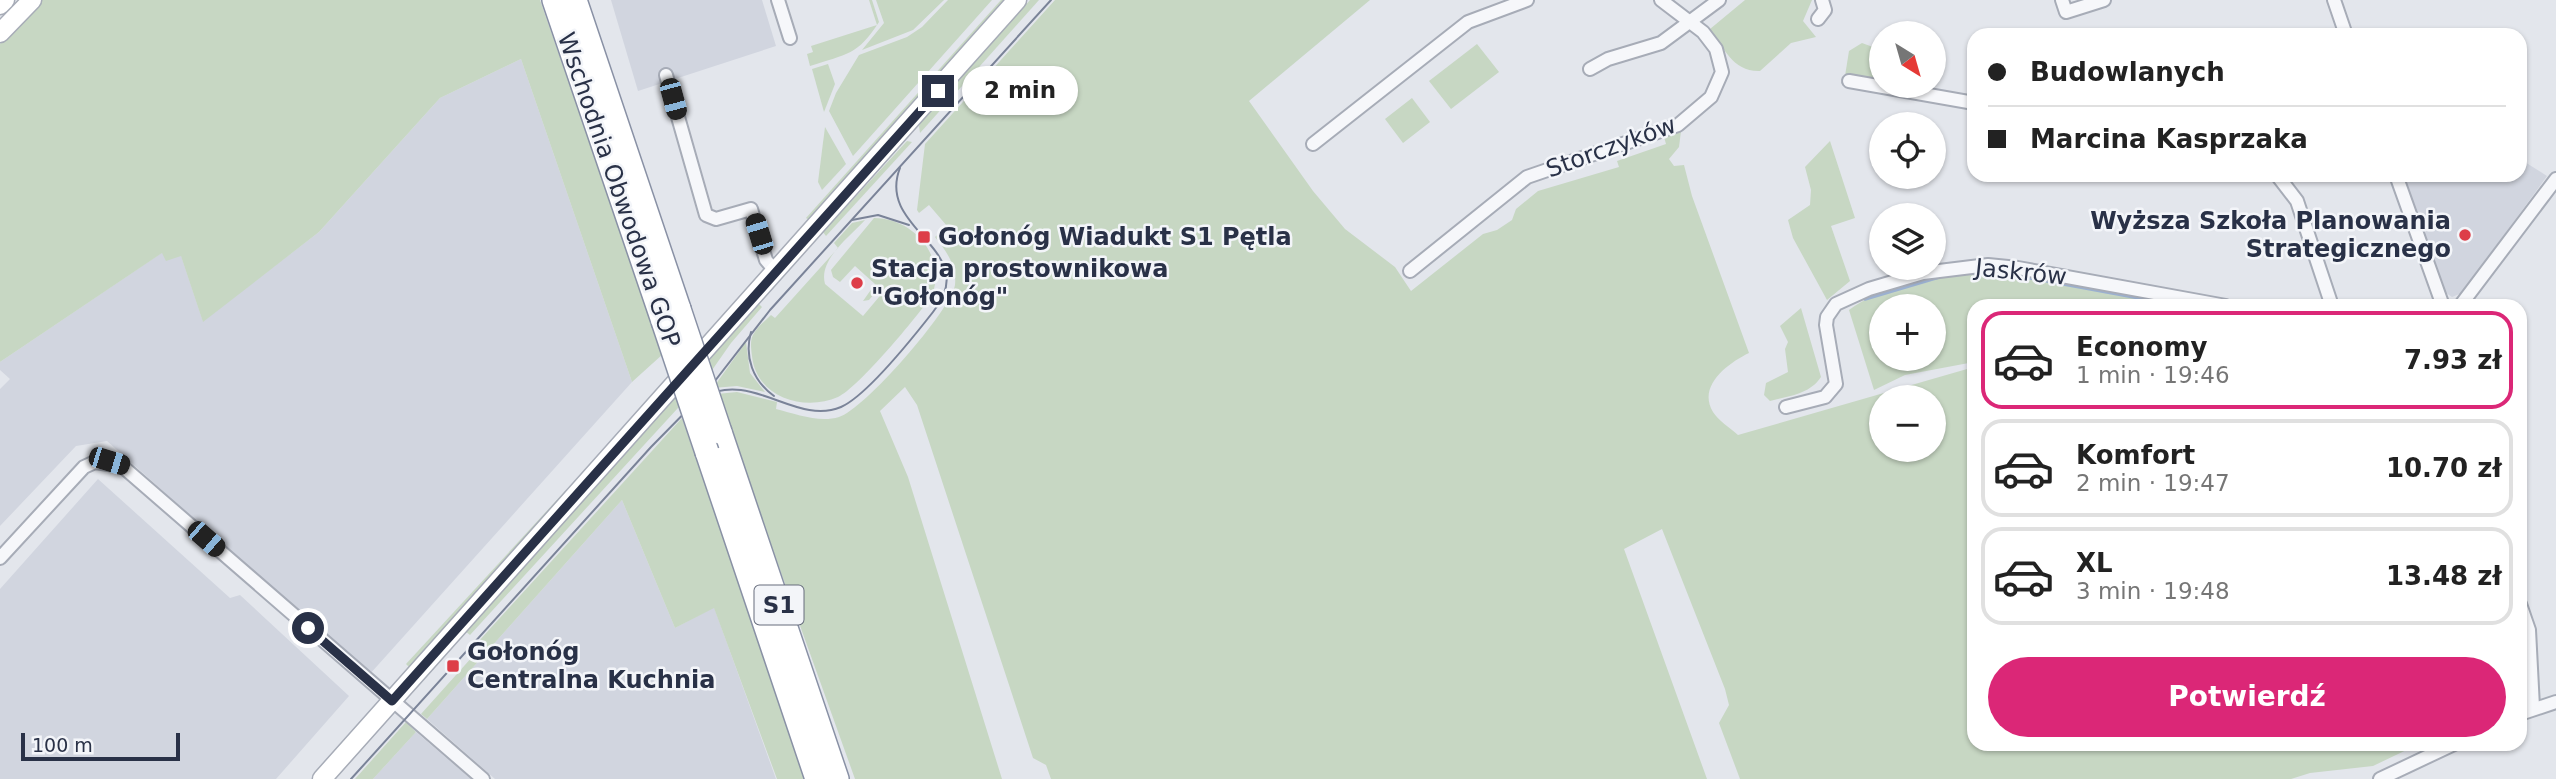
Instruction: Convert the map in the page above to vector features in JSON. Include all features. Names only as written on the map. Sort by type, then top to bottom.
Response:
[{"type":"highway","name":"Wschodnia Obwodowa GOP","points":[[559,4],[671,315],[720,432],[837,779]]},
{"type":"highway","name":"Wschodnia Obwodowa GOP","points":[[671,315],[707,452],[817,779]]},
{"type":"street","points":[[0,5],[5,0]]},
{"type":"street","points":[[0,33],[32,0]]},
{"type":"street","points":[[778,0],[790,38]]},
{"type":"street","points":[[322,779],[1019,0]]},
{"type":"street","points":[[1312,144],[1468,22],[1527,0]]},
{"type":"street","name":"Storczyków","points":[[1410,271],[1527,177],[1678,125],[1694,114],[1717,90],[1722,67],[1713,44],[1661,0]]},
{"type":"street","points":[[1590,69],[1608,60],[1661,43],[1719,0]]},
{"type":"street","points":[[1818,19],[1825,10],[1822,0]]},
{"type":"street","points":[[2062,0],[2066,12],[2104,0]]},
{"type":"street","points":[[2334,0],[2344,28]]},
{"type":"street","points":[[666,75],[706,215],[716,219],[751,209],[766,260],[776,272]]},
{"type":"street","points":[[1849,81],[1967,102]]},
{"type":"street","points":[[2465,299],[2556,179]]},
{"type":"street","points":[[2282,182],[2297,201],[2330,299]]},
{"type":"street","points":[[2399,182],[2440,299]]},
{"type":"street","name":"Jaskrów","points":[[1786,407],[1825,397],[1836,384],[1826,321],[1836,304],[1869,289],[1923,273],[1956,266],[2018,268],[2188,299]]},
{"type":"street","points":[[0,558],[84,467],[95,462],[122,466],[483,779]]},
{"type":"street","points":[[2527,624],[2533,708]]},
{"type":"street","points":[[2527,711],[2556,702]]},
{"type":"street","points":[[2380,779],[2439,751]]},
{"type":"shaded area","points":[[611,0],[762,0],[776,46],[638,91]]},
{"type":"shaded area","points":[[521,59],[632,382],[369,675],[107,441],[76,446],[0,526],[0,389],[10,379],[0,370],[0,362],[163,252],[181,255],[203,321],[319,232],[440,98]]},
{"type":"shaded area","name":"Wyższa Szkoła Planowania Strategicznego","points":[[2527,163],[2547,176],[2462,293],[2452,297],[2446,293],[2406,182],[2527,182]]},
{"type":"shaded area","points":[[98,479],[230,598],[240,595],[349,696],[276,779],[0,779],[0,589]]},
{"type":"shaded area","points":[[622,500],[675,628],[714,607],[776,779],[495,779],[427,719]]},
{"type":"shaded area","points":[[416,732],[471,779],[373,779]]},
{"type":"green space","points":[[41,0],[540,0],[663,354],[632,382],[521,59],[440,98],[319,232],[203,322],[181,256],[166,261],[162,253],[0,362],[0,44]]},
{"type":"green space","points":[[869,0],[872,0],[879,22],[877,25]]},
{"type":"green space","points":[[876,0],[944,0],[913,30],[862,50],[884,23]]},
{"type":"green space","points":[[948,0],[992,0],[853,156],[829,111],[836,93],[859,55],[907,37],[922,27]]},
{"type":"green space","points":[[1001,0],[1008,0],[811,221],[806,218]]},
{"type":"green space","points":[[1030,0],[1039,0],[920,133],[919,126],[922,121]]},
{"type":"green space","points":[[1055,0],[1370,0],[1249,101],[1313,191],[1345,229],[1395,267],[1411,291],[1483,234],[1497,230],[1512,220],[1516,209],[1538,191],[1619,167],[1617,161],[1666,144],[1664,137],[1681,131],[1679,147],[1669,159],[1674,166],[1684,165],[1692,196],[1749,353],[1724,369],[1712,385],[1709,402],[1721,421],[1738,435],[1869,397],[1869,462],[1946,462],[1946,385],[1912,385],[1967,369],[1967,751],[2404,751],[2373,766],[2310,773],[2291,779],[1740,779],[1719,723],[1729,705],[1725,689],[1662,529],[1624,549],[1707,779],[1051,779],[1046,765],[1033,758],[917,405],[905,387],[880,411],[908,477],[1002,779],[855,779],[717,394],[737,392],[777,402],[776,409],[824,419],[839,417],[867,397],[923,336],[950,298],[955,285],[950,259],[935,237],[947,226],[929,205],[919,213],[917,210],[925,144]]},
{"type":"green space","points":[[1745,0],[1812,0],[1803,21],[1816,37],[1791,43],[1760,71],[1743,68],[1730,57],[1710,29]]},
{"type":"green space","points":[[877,25],[865,41],[850,52],[810,66],[807,54],[813,52],[811,46]]},
{"type":"green space","points":[[1862,43],[1869,46],[1869,80],[1845,76],[1849,51]]},
{"type":"green space","points":[[1477,44],[1499,72],[1451,109],[1429,81]]},
{"type":"green space","points":[[828,64],[835,84],[824,112],[812,69]]},
{"type":"green space","points":[[1412,98],[1430,122],[1403,143],[1385,119]]},
{"type":"green space","points":[[825,127],[846,164],[822,190],[818,182]]},
{"type":"green space","points":[[907,141],[912,142],[826,236],[823,232]]},
{"type":"green space","points":[[1830,141],[1855,218],[1831,226],[1850,281],[1827,300],[1793,238],[1788,220],[1810,205],[1811,190],[1805,167]]},
{"type":"green space","points":[[874,218],[902,225],[913,232],[931,253],[935,267],[932,295],[887,351],[847,391],[838,397],[811,403],[784,398],[762,382],[755,370],[751,350],[752,337],[771,315],[775,318],[836,251],[826,266],[825,284],[863,316],[884,291],[880,287],[869,300],[863,301],[875,284],[855,266],[840,282],[833,277],[831,270]]},
{"type":"green space","points":[[865,220],[844,241],[838,248],[834,243],[852,223]]},
{"type":"green space","points":[[1961,272],[2030,274],[2153,299],[1967,299],[1967,363],[1946,367],[1946,294],[1877,294],[1917,280],[1946,280],[1946,274]]},
{"type":"green space","points":[[1869,298],[1869,371],[1926,371],[1905,375],[1884,385],[1872,385],[1849,310]]},
{"type":"green space","points":[[759,304],[762,307],[710,373],[470,635],[465,631]]},
{"type":"green space","points":[[1801,308],[1821,377],[1805,391],[1770,401],[1764,395],[1766,383],[1788,372],[1785,349],[1788,342],[1780,326]]},
{"type":"green space","points":[[746,342],[750,373],[765,392],[737,386],[713,388]]},
{"type":"green space","points":[[682,418],[806,779],[777,779],[714,608],[675,628],[622,500],[427,719],[421,714],[482,646],[478,642]]},
{"type":"green space","points":[[566,490],[564,496],[410,668],[406,664]]},
{"type":"green space","points":[[406,722],[416,732],[373,779],[355,779]]},
{"type":"waterway","points":[[1971,273],[2003,273],[2145,299]]},
{"type":"waterway","points":[[1865,299],[1929,280]]},
{"type":"tram line","points":[[351,779],[651,447],[711,386],[770,310],[1051,0]]},
{"type":"tram line","points":[[703,397],[721,390],[739,390],[807,410],[824,411],[841,407],[863,391],[903,349],[933,312],[945,290],[946,272],[938,255],[902,208],[896,190],[900,168]]},
{"type":"tram line","points":[[852,220],[878,215],[909,225]]},
{"type":"tram line","points":[[751,332],[749,350],[752,368],[761,383],[774,396]]},
{"type":"place","name":"Wyższa Szkoła Planowania Strategicznego","points":[[2465,235]]},
{"type":"place","name":"Gołonóg Wiadukt S1 Pętla","points":[[924,237]]},
{"type":"place","name":"Stacja prostownikowa \"Gołonóg\"","points":[[857,283]]},
{"type":"place","name":"Gołonóg Centralna Kuchnia","points":[[453,666]]},
{"type":"route","points":[[308,628],[392,701],[938,91]]}]
